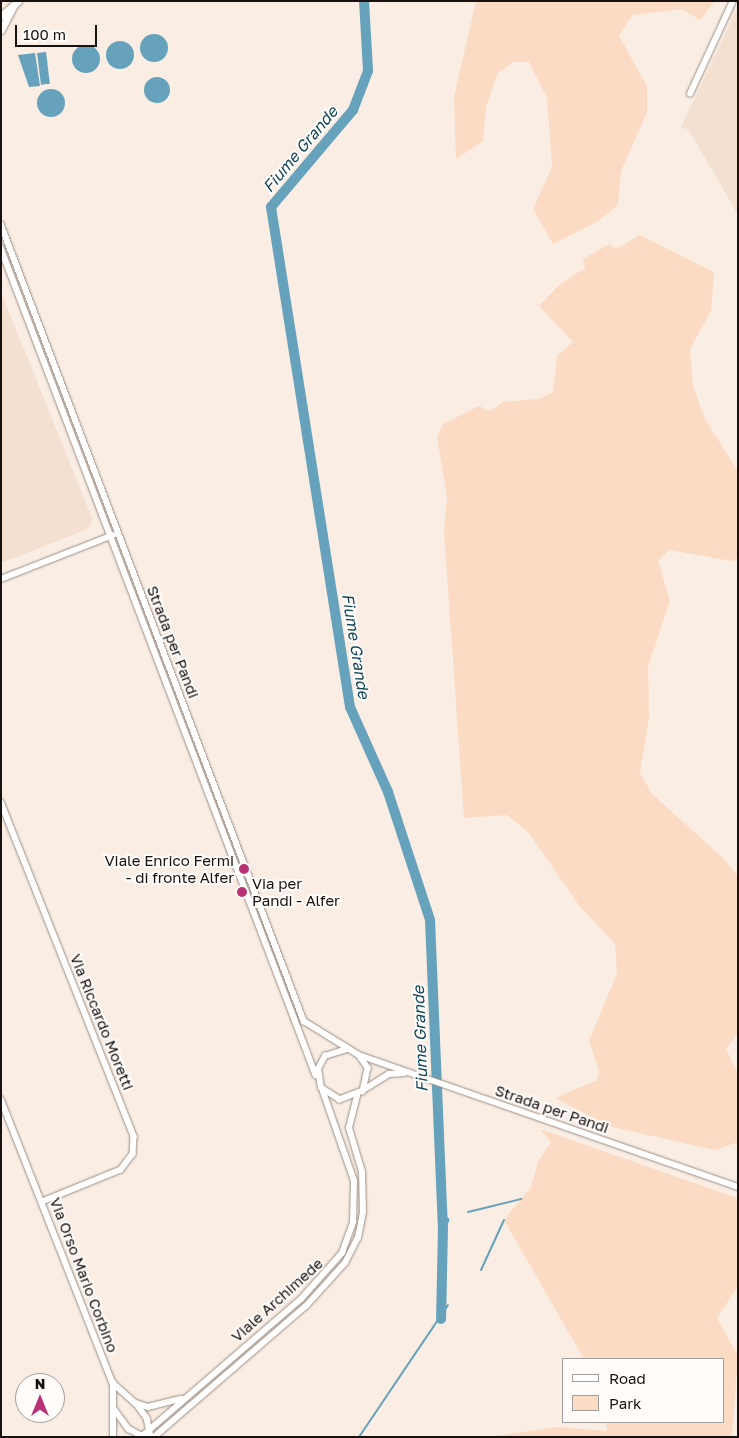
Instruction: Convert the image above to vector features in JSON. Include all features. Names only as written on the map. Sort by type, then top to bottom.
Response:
[{"type":"street","points":[[690,94],[733,1]]},
{"type":"street","points":[[1,16],[16,3]]},
{"type":"street","points":[[1,30],[16,3]]},
{"type":"street","name":"Strada per Pandi","points":[[1,224],[304,1021],[346,1049],[359,1055],[738,1187]]},
{"type":"street","name":"Strada per Pandi","points":[[1,248],[320,1085]]},
{"type":"street","points":[[1,579],[118,533]]},
{"type":"street","name":"Via Riccardo Moretti","points":[[1,802],[134,1136],[133,1154],[121,1170],[42,1202]]},
{"type":"street","points":[[346,1049],[326,1056],[318,1069],[320,1085],[340,1100],[357,1096],[389,1074],[409,1073]]},
{"type":"street","points":[[359,1055],[369,1076],[363,1091]]},
{"type":"street","name":"Viale Archimede","points":[[142,1436],[307,1293],[342,1253],[353,1222],[354,1181],[320,1085]]},
{"type":"street","name":"Viale Archimede","points":[[152,1437],[318,1295],[345,1263],[358,1238],[364,1202],[362,1172],[350,1128],[357,1096]]},
{"type":"street","name":"Via Orso Mario Corbino","points":[[1,1099],[113,1383],[135,1403],[147,1418],[152,1437]]},
{"type":"street","points":[[113,1383],[115,1410],[113,1437]]},
{"type":"street","points":[[135,1403],[158,1406],[186,1397]]},
{"type":"street","points":[[115,1410],[129,1429],[142,1436]]},
{"type":"shaded area","points":[[738,7],[738,215],[689,130],[681,127]]},
{"type":"shaded area","points":[[1,292],[92,518],[91,526],[83,531],[1,563]]},
{"type":"green space","points":[[476,1],[715,1],[700,20],[682,9],[632,15],[619,36],[647,86],[647,112],[621,171],[618,205],[597,222],[553,244],[533,209],[552,167],[547,98],[529,62],[513,62],[498,73],[486,107],[483,141],[456,159],[454,97]]},
{"type":"green space","points":[[640,235],[714,272],[711,311],[690,349],[693,387],[706,421],[738,471],[738,558],[732,561],[669,550],[658,561],[670,601],[648,667],[649,717],[640,773],[652,794],[722,857],[738,876],[738,1033],[726,1049],[738,1073],[738,1142],[715,1150],[612,1127],[555,1098],[597,1080],[599,1072],[589,1040],[617,974],[615,944],[578,904],[529,833],[507,815],[464,818],[444,532],[447,496],[437,437],[443,424],[479,406],[490,411],[503,402],[539,399],[553,392],[557,356],[573,342],[539,306],[559,285],[585,268],[583,259],[609,244],[616,249]]},
{"type":"green space","points":[[540,1129],[737,1198],[738,1286],[717,1318],[738,1356],[732,1437],[488,1437],[557,1427],[607,1431],[606,1423],[724,1423],[724,1358],[583,1358],[504,1220],[531,1187],[538,1162],[551,1142]]},
{"type":"water","points":[[154,34],[164,38],[168,48],[164,58],[154,62],[144,58],[140,48],[144,38]]},
{"type":"water","points":[[120,41],[130,45],[134,55],[130,65],[120,69],[110,65],[106,55],[110,45]]},
{"type":"water","points":[[86,45],[96,49],[100,59],[96,69],[86,73],[76,69],[72,59],[76,49]]},
{"type":"water","points":[[46,52],[50,84],[41,85],[37,53]]},
{"type":"water","points":[[35,53],[40,86],[29,87],[18,55]]},
{"type":"water","points":[[157,77],[166,81],[170,90],[166,99],[157,103],[148,99],[144,90],[148,81]]},
{"type":"water","points":[[51,89],[61,93],[65,103],[61,113],[51,117],[41,113],[37,103],[41,93]]},
{"type":"waterway","name":"Fiume Grande","points":[[364,1],[368,71],[353,110],[271,207],[350,707],[388,792],[430,920],[443,1227],[441,1319]]},
{"type":"waterway","points":[[468,1212],[521,1199]]},
{"type":"waterway","name":"Fiume Grande","points":[[481,1270],[504,1220]]},
{"type":"waterway","name":"Fiume Grande","points":[[443,1227],[446,1221]]},
{"type":"waterway","name":"Fiume Grande","points":[[359,1437],[448,1305]]},
{"type":"place","name":"Viale Enrico Fermi - di fronte Alfer","points":[[244,869]]},
{"type":"place","name":"Via per Pandi - Alfer","points":[[242,892]]}]
